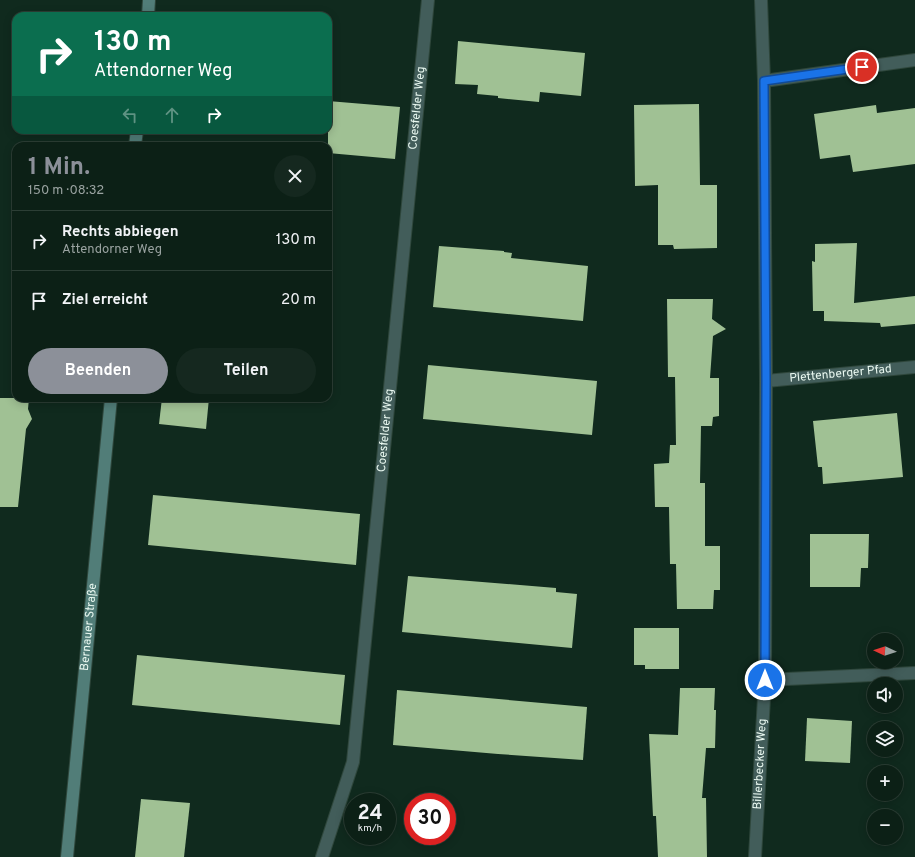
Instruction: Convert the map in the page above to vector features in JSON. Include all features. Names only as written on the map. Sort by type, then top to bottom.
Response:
[{"type":"main road","points":[[148,12],[149,0]]},
{"type":"main road","name":"Bernauer Straße","points":[[67,857],[111,402]]},
{"type":"street","name":"Coesfelder Weg","points":[[322,857],[353,762],[428,0]]},
{"type":"street","name":"Billerbecker Weg","points":[[755,857],[765,680],[766,381],[764,81],[761,0]]},
{"type":"street","points":[[764,81],[915,60]]},
{"type":"street","name":"Plettenberger Pfad","points":[[766,381],[915,367]]},
{"type":"street","points":[[765,680],[915,673]]},
{"type":"building","points":[[458,41],[585,53],[581,96],[540,92],[539,102],[498,98],[498,96],[477,94],[478,85],[455,84]]},
{"type":"building","points":[[332,101],[400,107],[395,159],[332,153],[332,142],[328,142],[328,134],[332,134]]},
{"type":"building","points":[[699,104],[700,185],[717,185],[717,248],[674,249],[673,245],[658,245],[658,185],[635,186],[634,105]]},
{"type":"building","points":[[876,105],[877,113],[915,108],[915,164],[853,172],[850,155],[820,159],[814,114]]},
{"type":"building","points":[[857,243],[854,303],[915,296],[915,324],[881,327],[880,323],[824,321],[824,311],[813,311],[812,261],[815,262],[815,244]]},
{"type":"building","points":[[439,246],[504,251],[512,253],[511,258],[588,266],[583,321],[433,307]]},
{"type":"building","points":[[667,299],[713,299],[712,319],[726,329],[713,336],[710,378],[719,378],[719,416],[713,417],[712,426],[701,426],[700,483],[705,483],[705,546],[720,546],[720,590],[714,590],[713,609],[677,609],[676,564],[670,564],[669,507],[655,507],[654,464],[669,463],[670,445],[676,445],[675,377],[668,377]]},
{"type":"building","points":[[428,365],[597,381],[592,435],[423,419]]},
{"type":"building","points":[[0,398],[12,398],[12,402],[29,402],[28,409],[32,419],[26,429],[18,507],[0,507]]},
{"type":"building","points":[[162,402],[209,402],[206,429],[159,424]]},
{"type":"building","points":[[897,413],[903,477],[823,484],[822,467],[818,467],[813,421]]},
{"type":"building","points":[[153,495],[360,514],[356,565],[148,545]]},
{"type":"building","points":[[810,534],[869,534],[868,568],[861,568],[860,587],[810,587]]},
{"type":"building","points":[[408,576],[556,588],[556,592],[577,594],[572,648],[402,632]]},
{"type":"building","points":[[634,628],[679,628],[679,669],[645,669],[645,665],[634,665]]},
{"type":"building","points":[[137,655],[345,675],[340,725],[132,705]]},
{"type":"building","points":[[680,688],[715,688],[715,748],[706,748],[702,798],[706,798],[707,857],[658,857],[656,816],[653,816],[649,734],[678,735]]},
{"type":"building","points":[[397,690],[587,707],[583,760],[393,745]]},
{"type":"building","points":[[807,718],[852,721],[850,763],[805,761]]},
{"type":"building","points":[[141,799],[190,803],[184,857],[135,857]]},
{"type":"route","points":[[765,680],[766,381],[764,81],[862,67]]}]
